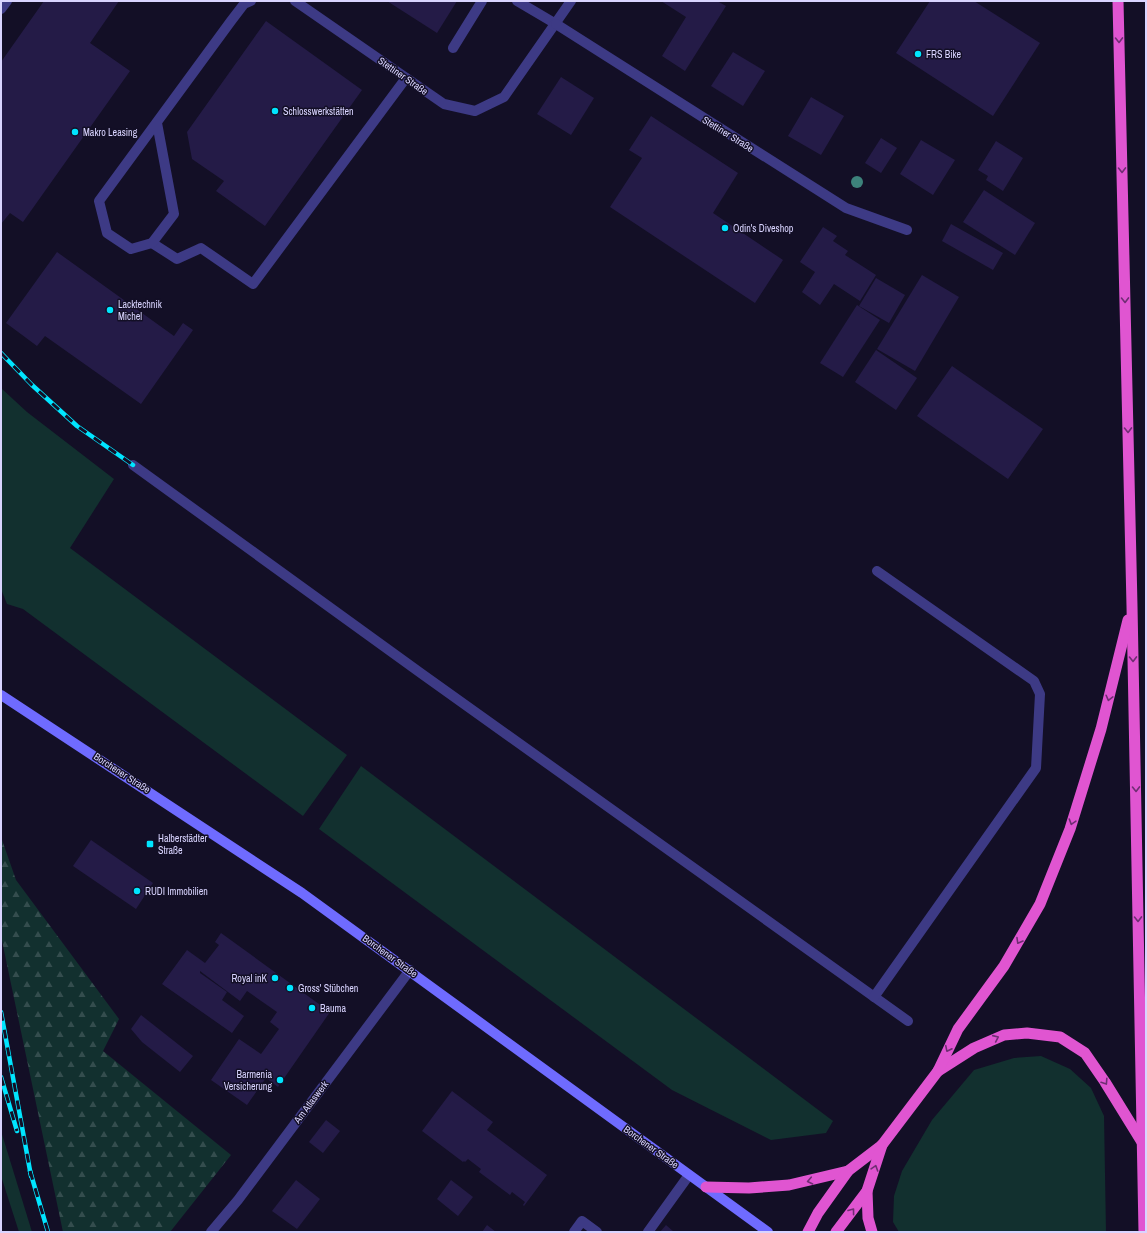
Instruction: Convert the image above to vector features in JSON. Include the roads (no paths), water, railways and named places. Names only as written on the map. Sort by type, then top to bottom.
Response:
[{"type":"highway","points":[[1118,1],[1132,606],[1144,1232]]},
{"type":"highway","points":[[808,1232],[818,1213],[848,1171],[882,1145],[938,1071],[958,1029],[1004,966],[1040,904],[1070,829],[1101,729],[1132,606]]},
{"type":"highway","points":[[938,1071],[974,1048],[1004,1035],[1027,1033],[1060,1037],[1085,1053],[1105,1082],[1143,1144]]},
{"type":"highway","points":[[836,1232],[867,1191],[882,1145]]},
{"type":"highway","points":[[706,1187],[749,1188],[789,1185],[848,1171]]},
{"type":"highway","points":[[867,1191],[868,1218],[872,1232]]},
{"type":"main road","name":"Borchener Straße","points":[[1,695],[302,893],[410,970],[768,1232]]},
{"type":"street","points":[[1,10],[7,1]]},
{"type":"street","points":[[157,123],[174,214],[152,243],[131,250],[107,233],[99,201],[244,4],[251,1]]},
{"type":"street","name":"Stettiner Straße","points":[[295,1],[444,104],[475,111],[504,97],[556,24],[570,1]]},
{"type":"street","points":[[453,48],[482,1]]},
{"type":"street","points":[[517,1],[556,24]]},
{"type":"street","name":"Stettiner Straße","points":[[556,24],[846,208],[907,230]]},
{"type":"street","points":[[152,243],[177,259],[201,248],[253,284],[406,78]]},
{"type":"street","points":[[133,464],[435,683],[908,1021]]},
{"type":"street","points":[[874,997],[1036,768],[1040,694],[1034,681],[877,571]]},
{"type":"street","name":"Am Atlaswerk","points":[[211,1232],[238,1200],[410,970]]},
{"type":"street","points":[[648,1232],[689,1175]]},
{"type":"street","points":[[574,1232],[582,1221],[597,1232]]},
{"type":"railway","points":[[1,353],[32,385],[77,426],[133,465]]},
{"type":"railway","points":[[1,1012],[31,1176]]},
{"type":"railway","points":[[1,1077],[17,1131]]},
{"type":"railway","points":[[30,1171],[48,1232]]},
{"type":"place","name":"FRS Bike","points":[[918,54]]},
{"type":"place","name":"Schlosswerkstätten","points":[[275,111]]},
{"type":"place","name":"Makro Leasing","points":[[75,132]]},
{"type":"place","name":"Odin's Diveshop","points":[[725,228]]},
{"type":"place","name":"Lacktechnik Michel","points":[[110,310]]},
{"type":"place","name":"Halberstädter Straße","points":[[150,844]]},
{"type":"place","name":"RUDI Immobilien","points":[[137,891]]},
{"type":"place","name":"Royal inK","points":[[275,978]]},
{"type":"place","name":"Gross' Stübchen","points":[[290,988]]},
{"type":"place","name":"Bauma","points":[[312,1008]]},
{"type":"place","name":"Barmenia Versicherung","points":[[280,1080]]}]
